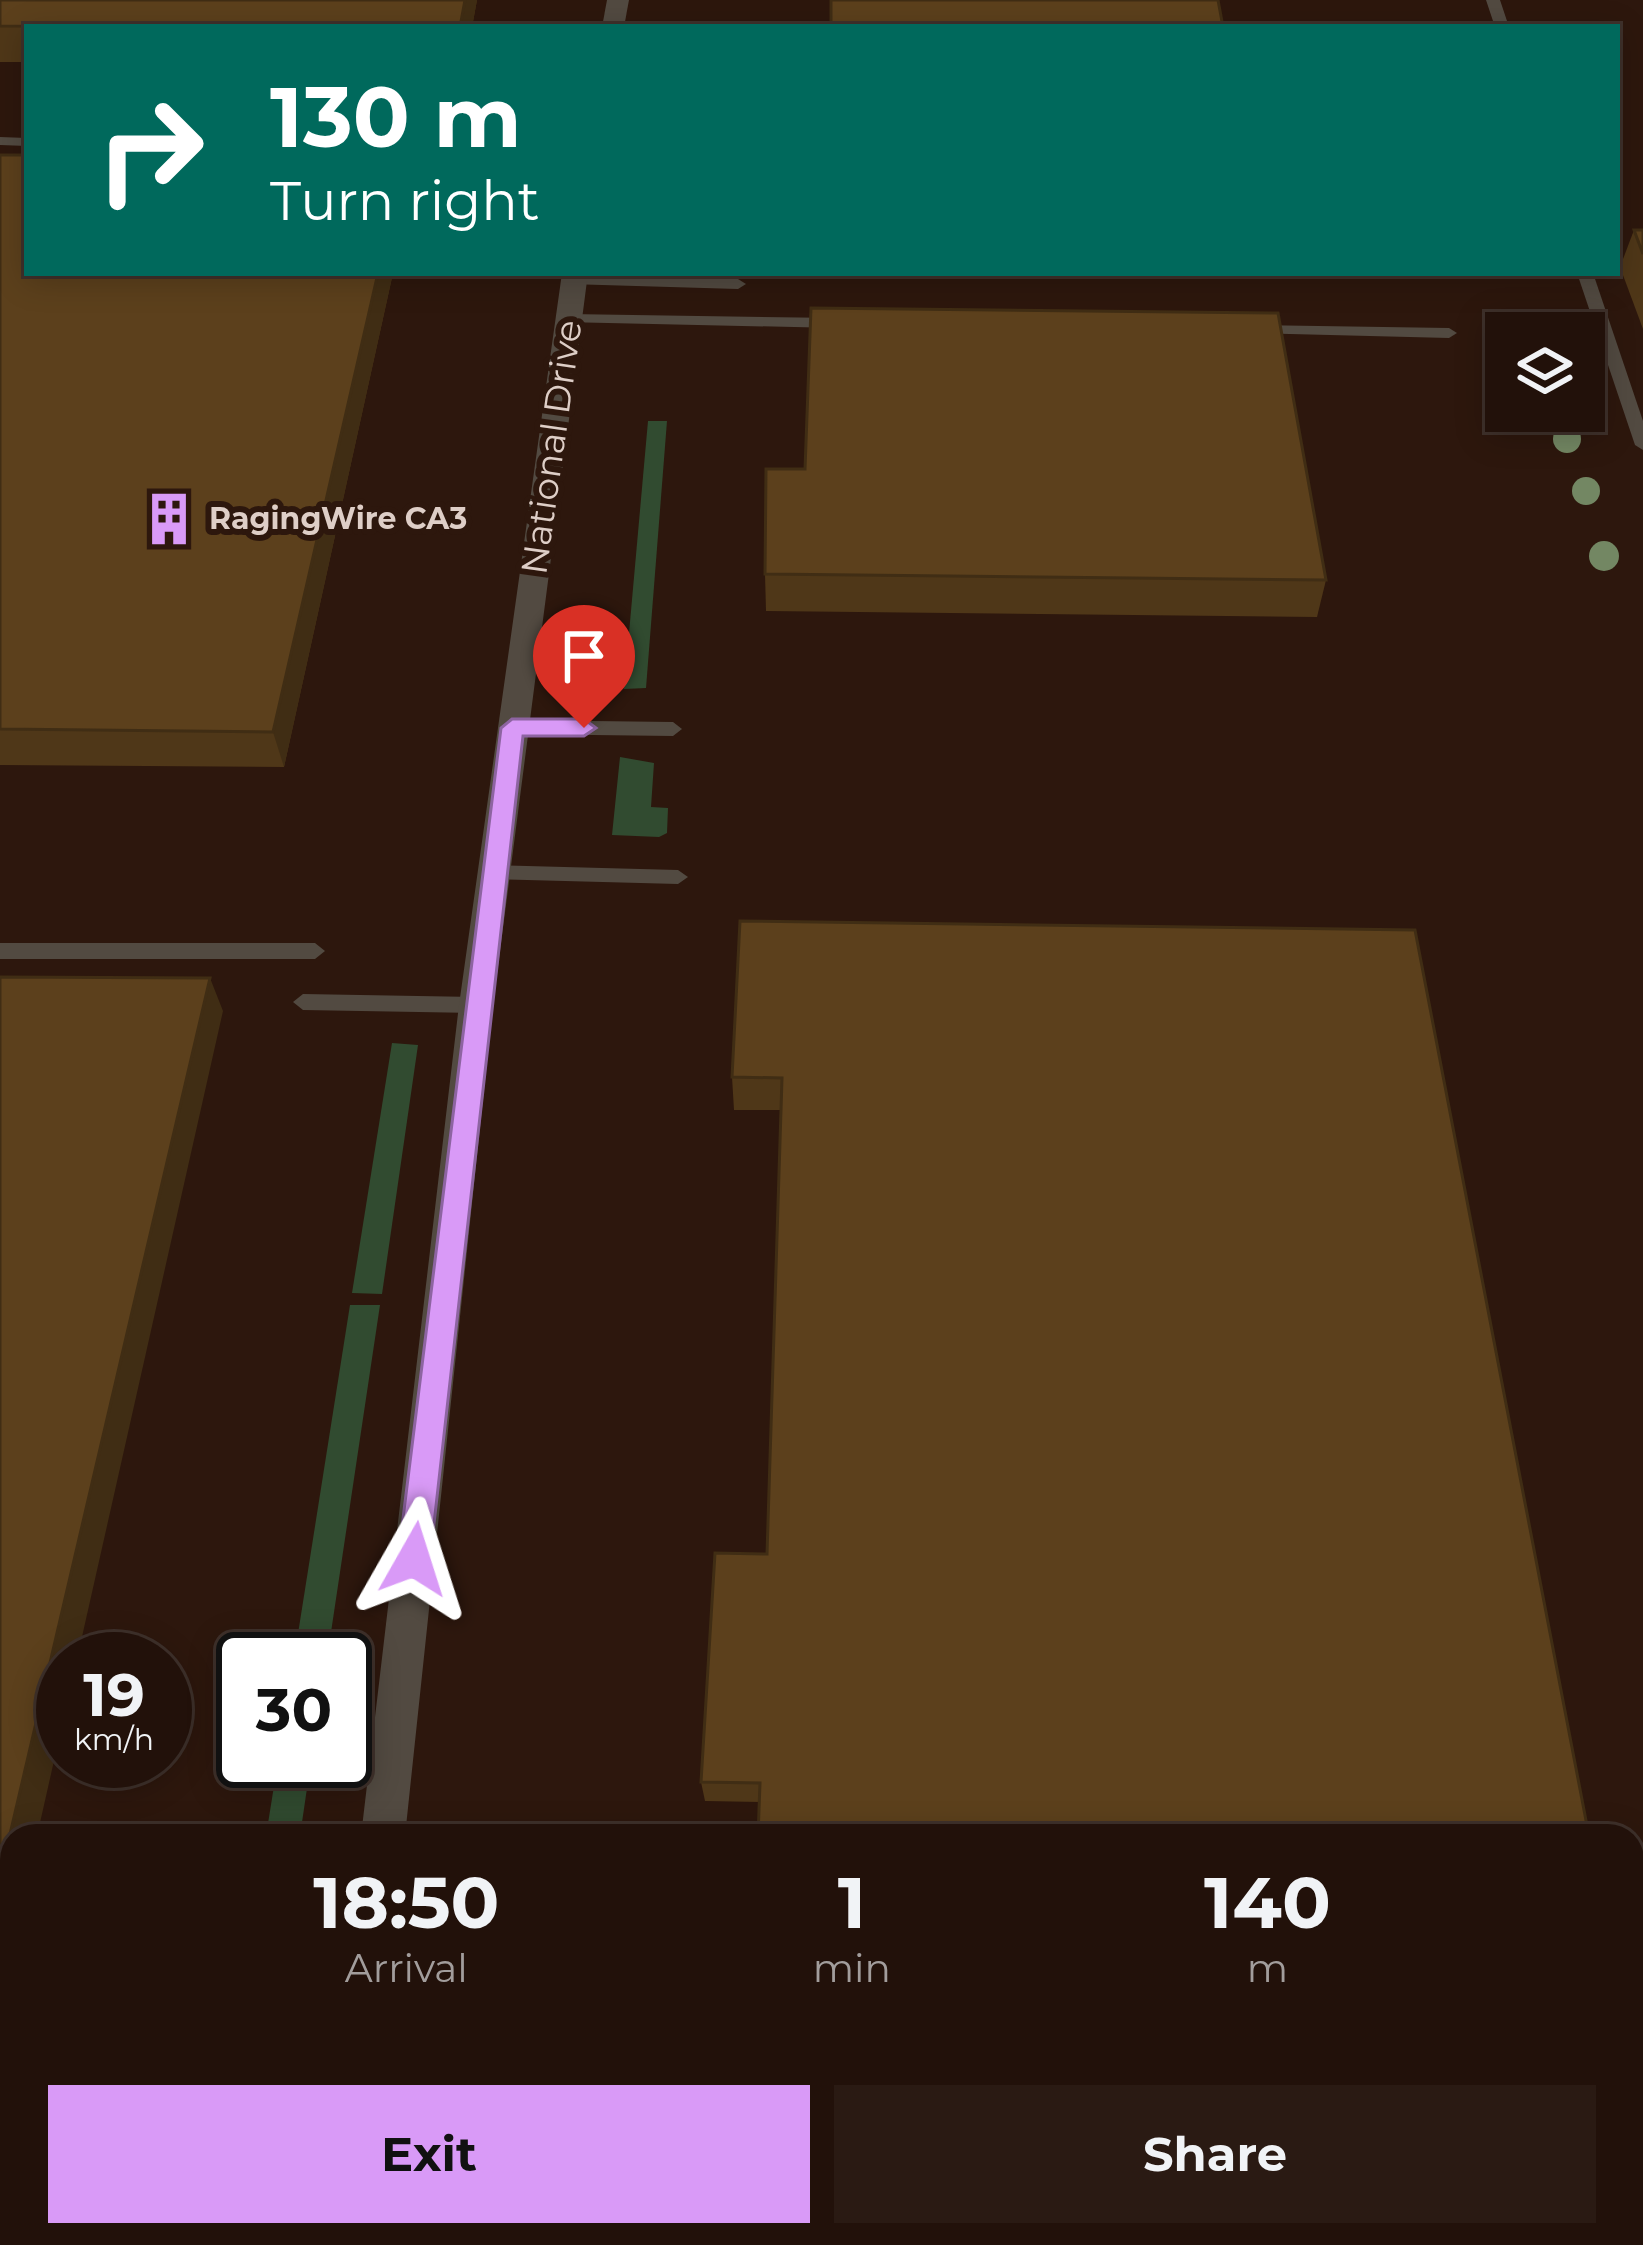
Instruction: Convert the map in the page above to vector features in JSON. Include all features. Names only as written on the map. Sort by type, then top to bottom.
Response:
[{"type":"street","name":"National Drive","points":[[384,1824],[476,1005],[574,277]]},
{"type":"lane","points":[[1586,276],[1643,445]]},
{"type":"lane","points":[[574,277],[738,284]]},
{"type":"lane","points":[[568,319],[855,323]]},
{"type":"lane","points":[[1235,330],[1450,333]]},
{"type":"lane","points":[[512,728],[673,729]]},
{"type":"lane","points":[[493,872],[677,877]]},
{"type":"lane","points":[[0,951],[315,951]]},
{"type":"lane","points":[[303,1002],[476,1005]]},
{"type":"green space","points":[[648,421],[667,421],[646,688],[624,689]]},
{"type":"green space","points":[[620,757],[654,763],[651,807],[668,808],[667,833],[659,837],[612,835]]},
{"type":"green space","points":[[392,1043],[418,1045],[382,1294],[352,1293]]},
{"type":"green space","points":[[350,1305],[380,1305],[331,1632],[298,1632]]},
{"type":"green space","points":[[274,1788],[307,1788],[302,1824],[268,1824]]},
{"type":"building","points":[[0,0],[465,0],[461,24],[0,26]]},
{"type":"building","points":[[831,0],[1218,0],[1222,24],[831,24]]},
{"type":"building","name":"RagingWire CA3","points":[[0,155],[24,155],[24,276],[377,276],[273,732],[0,729]]},
{"type":"building","points":[[1634,230],[1643,230],[1643,254]]},
{"type":"building","points":[[811,308],[1278,313],[1326,580],[765,574],[766,469],[805,469]]},
{"type":"building","points":[[740,921],[1415,930],[1587,1824],[758,1824],[760,1783],[701,1782],[715,1553],[767,1554],[782,1078],[732,1077]]},
{"type":"building","points":[[0,977],[210,978],[57,1632],[36,1632],[36,1723],[12,1824],[0,1824]]},
{"type":"place","name":"RagingWire CA3","points":[[169,519]]},
{"type":"route","points":[[414,1559],[512,728],[584,728]]}]
